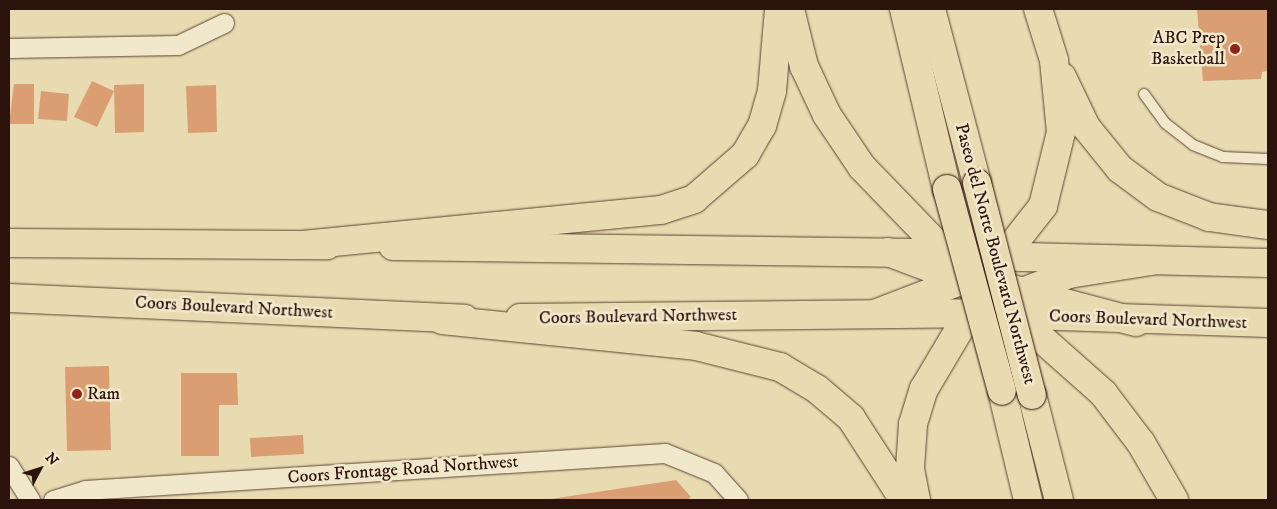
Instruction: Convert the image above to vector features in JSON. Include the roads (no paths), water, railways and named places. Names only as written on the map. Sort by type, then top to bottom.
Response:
[{"type":"main road","points":[[303,245],[661,210],[694,199],[745,156],[762,126],[772,91],[779,9]]},
{"type":"main road","points":[[790,9],[804,66],[827,115],[862,168],[969,277]]},
{"type":"main road","name":"Paseo del Norte Boulevard Northwest","points":[[904,9],[947,190],[1002,391],[1028,500]]},
{"type":"main road","name":"Paseo del Norte Boulevard Northwest","points":[[930,9],[1059,500]]},
{"type":"main road","points":[[1038,9],[1054,60],[1086,126],[1120,169],[1158,198],[1210,217],[1268,225]]},
{"type":"main road","points":[[877,313],[969,277],[1003,257],[1043,206],[1061,132],[1054,60]]},
{"type":"main road","points":[[9,243],[888,252],[1003,257],[1268,263]]},
{"type":"main road","points":[[888,252],[969,277]]},
{"type":"main road","points":[[916,500],[910,468],[914,424],[924,389],[969,313],[1013,302],[1069,274],[1151,260]]},
{"type":"main road","name":"Coors Boulevard Northwest","points":[[969,277],[1013,302],[1136,322],[1268,323]]},
{"type":"main road","name":"Coors Boulevard Northwest","points":[[9,298],[442,320],[969,313]]},
{"type":"main road","points":[[1013,302],[1103,393],[1141,443],[1174,500]]},
{"type":"main road","points":[[442,320],[696,346],[780,367],[817,389],[851,418],[904,500]]},
{"type":"street","points":[[9,48],[178,45],[224,23]]},
{"type":"street","name":"Coors Frontage Road Northwest","points":[[53,500],[85,490],[665,453],[714,473],[738,500]]},
{"type":"street","points":[[9,466],[30,500]]},
{"type":"lane","points":[[1144,94],[1165,123],[1193,145],[1223,157],[1268,159]]},
{"type":"place","name":"ABC Prep Basketball","points":[[1235,49]]},
{"type":"place","name":"Ram","points":[[77,394]]}]
